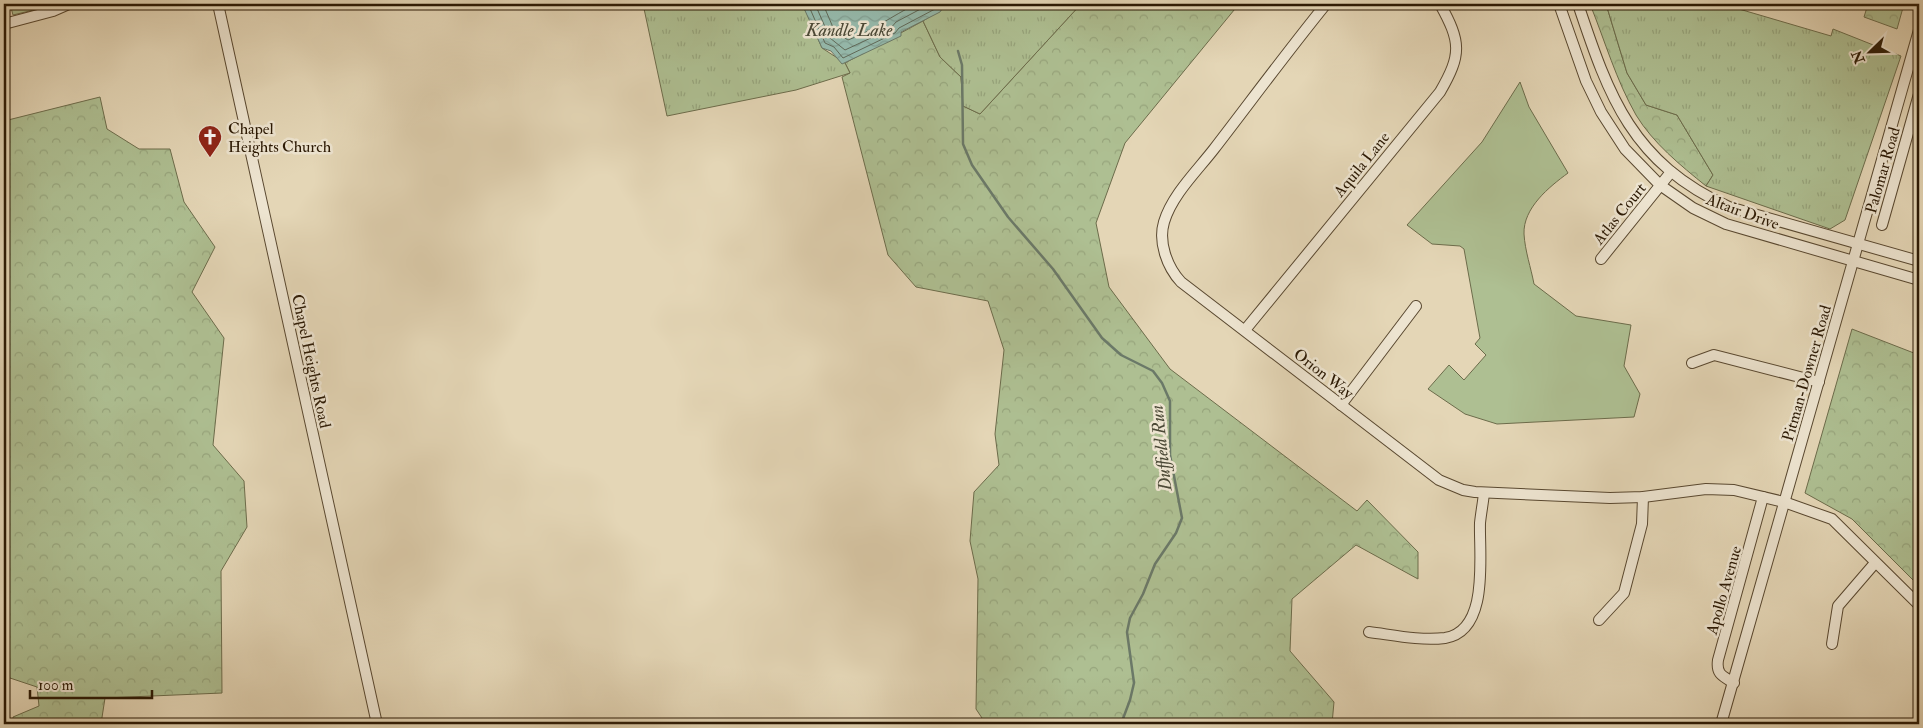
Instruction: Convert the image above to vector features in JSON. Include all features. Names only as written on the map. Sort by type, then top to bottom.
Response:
[{"type":"street","points":[[4,24],[53,12],[69,4]]},
{"type":"street","name":"Chapel Heights Road","points":[[218,4],[377,724]]},
{"type":"street","name":"Orion Way","points":[[1326,4],[1173,203],[1163,224],[1165,252],[1172,273],[1438,480],[1463,490],[1484,493],[1643,497],[1706,489],[1734,490],[1784,502],[1832,519],[1919,605]]},
{"type":"street","name":"Aquila Lane","points":[[1245,330],[1440,92],[1453,70],[1457,57],[1453,31],[1440,4]]},
{"type":"street","name":"Altair Drive","points":[[1560,4],[1586,81],[1597,105],[1625,149],[1660,185],[1706,216],[1795,245],[1919,280]]},
{"type":"street","name":"Altair Drive","points":[[1578,4],[1601,71],[1618,109],[1638,137],[1671,172],[1729,207],[1919,261]]},
{"type":"street","name":"Pitman-Downer Road","points":[[1721,724],[1852,262],[1916,51],[1919,30]]},
{"type":"street","name":"Palomar Road","points":[[1882,225],[1919,94]]},
{"type":"street","name":"Atlas Court","points":[[1601,259],[1671,172]]},
{"type":"street","points":[[1795,245],[1800,227]]},
{"type":"street","points":[[1341,405],[1416,306]]},
{"type":"street","points":[[1692,363],[1714,355],[1819,382]]},
{"type":"street","points":[[1369,632],[1429,639],[1448,637],[1461,630],[1471,620],[1478,595],[1480,521],[1484,493]]},
{"type":"street","points":[[1599,620],[1624,593],[1642,524],[1643,497]]},
{"type":"street","name":"Apollo Avenue","points":[[1734,683],[1720,675],[1717,669],[1718,660],[1763,497]]},
{"type":"street","points":[[1832,644],[1838,606],[1875,563]]},
{"type":"green space","points":[[10,4],[58,4],[13,15]]},
{"type":"green space","points":[[643,4],[803,4],[822,48],[845,63],[850,73],[796,90],[667,116]]},
{"type":"green space","points":[[941,4],[1081,4],[980,114],[963,106],[961,77],[940,57],[923,21],[942,9]]},
{"type":"green space","points":[[1081,4],[1239,4],[1125,143],[1096,223],[1109,287],[1170,369],[1357,511],[1367,500],[1418,552],[1418,579],[1356,545],[1292,599],[1290,651],[1334,702],[1332,724],[986,724],[976,709],[978,579],[970,541],[974,492],[999,465],[995,434],[1004,350],[988,301],[916,287],[888,255],[842,77],[850,73],[845,63],[923,21],[940,57],[961,77],[963,106],[980,114]]},
{"type":"green space","points":[[1590,4],[1606,4],[1627,73],[1646,105],[1677,115],[1713,175],[1706,186],[1677,162],[1650,135],[1636,115],[1617,74]]},
{"type":"green space","points":[[1606,4],[1735,4],[1739,9],[1831,36],[1833,29],[1901,56],[1845,220],[1830,229],[1706,186],[1713,175],[1677,115],[1646,105],[1627,73]]},
{"type":"green space","points":[[1868,4],[1904,4],[1897,29],[1864,17]]},
{"type":"green space","points":[[1520,82],[1529,107],[1568,173],[1545,192],[1532,207],[1525,224],[1524,234],[1534,284],[1576,316],[1631,325],[1624,366],[1640,394],[1634,417],[1497,424],[1465,414],[1428,389],[1449,365],[1464,380],[1486,355],[1475,344],[1480,338],[1464,249],[1460,246],[1432,244],[1407,225],[1482,142]]},
{"type":"green space","points":[[100,97],[107,129],[139,149],[170,149],[184,202],[215,247],[192,292],[224,338],[213,445],[244,481],[247,527],[221,571],[222,693],[105,698],[101,724],[14,724],[13,717],[39,706],[37,687],[4,676],[4,121]]},
{"type":"green space","points":[[1852,329],[1919,355],[1919,586],[1852,519],[1805,493]]},
{"type":"water","name":"Kandle Lake","points":[[802,4],[940,4],[942,9],[940,12],[901,32],[901,36],[842,64],[831,51],[822,48]]},
{"type":"waterway","name":"Duffield Run","points":[[958,51],[962,65],[963,144],[972,165],[1008,217],[1053,269],[1102,338],[1121,355],[1153,371],[1162,383],[1170,401],[1170,455],[1182,518],[1176,533],[1155,564],[1143,594],[1130,618],[1127,632],[1134,683],[1121,724]]},
{"type":"place","name":"Chapel Heights Church","points":[[210,158]]}]
